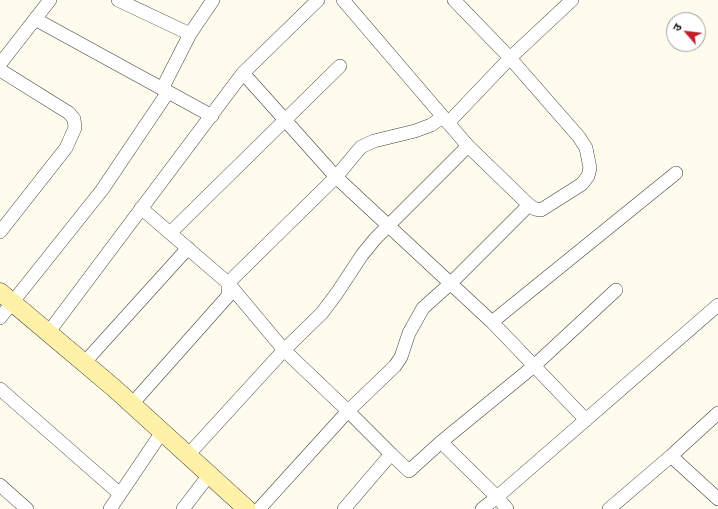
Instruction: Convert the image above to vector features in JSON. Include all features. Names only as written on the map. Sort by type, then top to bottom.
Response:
[{"type":"street","points":[[0,64],[50,0]]},
{"type":"street","points":[[118,0],[190,34]]},
{"type":"street","points":[[0,318],[6,298],[102,190],[165,90],[190,34],[213,0]]},
{"type":"street","points":[[48,333],[243,73],[318,0]]},
{"type":"street","points":[[343,0],[468,146],[529,205],[535,210],[541,210],[582,184],[588,176],[590,168],[586,148],[579,137],[510,58],[456,1]]},
{"type":"street","points":[[132,404],[228,296],[228,283],[336,177],[361,147],[374,141],[415,132],[446,120],[572,0]]},
{"type":"street","points":[[35,20],[212,116]]},
{"type":"street","points":[[170,233],[340,66]]},
{"type":"street","points":[[0,70],[69,113],[74,119],[75,128],[66,148],[0,232]]},
{"type":"street","points":[[243,73],[286,119],[336,177],[492,322],[586,420]]},
{"type":"street","points":[[188,455],[284,350],[322,313],[362,255],[468,146]]},
{"type":"street","points":[[492,322],[676,173]]},
{"type":"street","points":[[259,509],[348,411],[395,366],[401,357],[414,322],[424,308],[529,205]]},
{"type":"street","points":[[141,208],[228,283],[284,350],[409,471],[441,442],[534,366],[616,290]]},
{"type":"street","points":[[84,363],[188,248]]},
{"type":"street","points":[[6,298],[132,404],[247,509]]},
{"type":"street","points":[[482,509],[718,305]]},
{"type":"street","points":[[0,389],[120,494]]},
{"type":"street","points":[[609,509],[671,456],[718,413]]},
{"type":"street","points":[[110,509],[162,432]]},
{"type":"street","points":[[441,442],[497,497],[507,509]]},
{"type":"street","points":[[344,509],[391,454]]},
{"type":"street","points":[[671,456],[718,499]]},
{"type":"street","points":[[183,509],[209,475]]},
{"type":"street","points":[[0,485],[27,509]]}]
